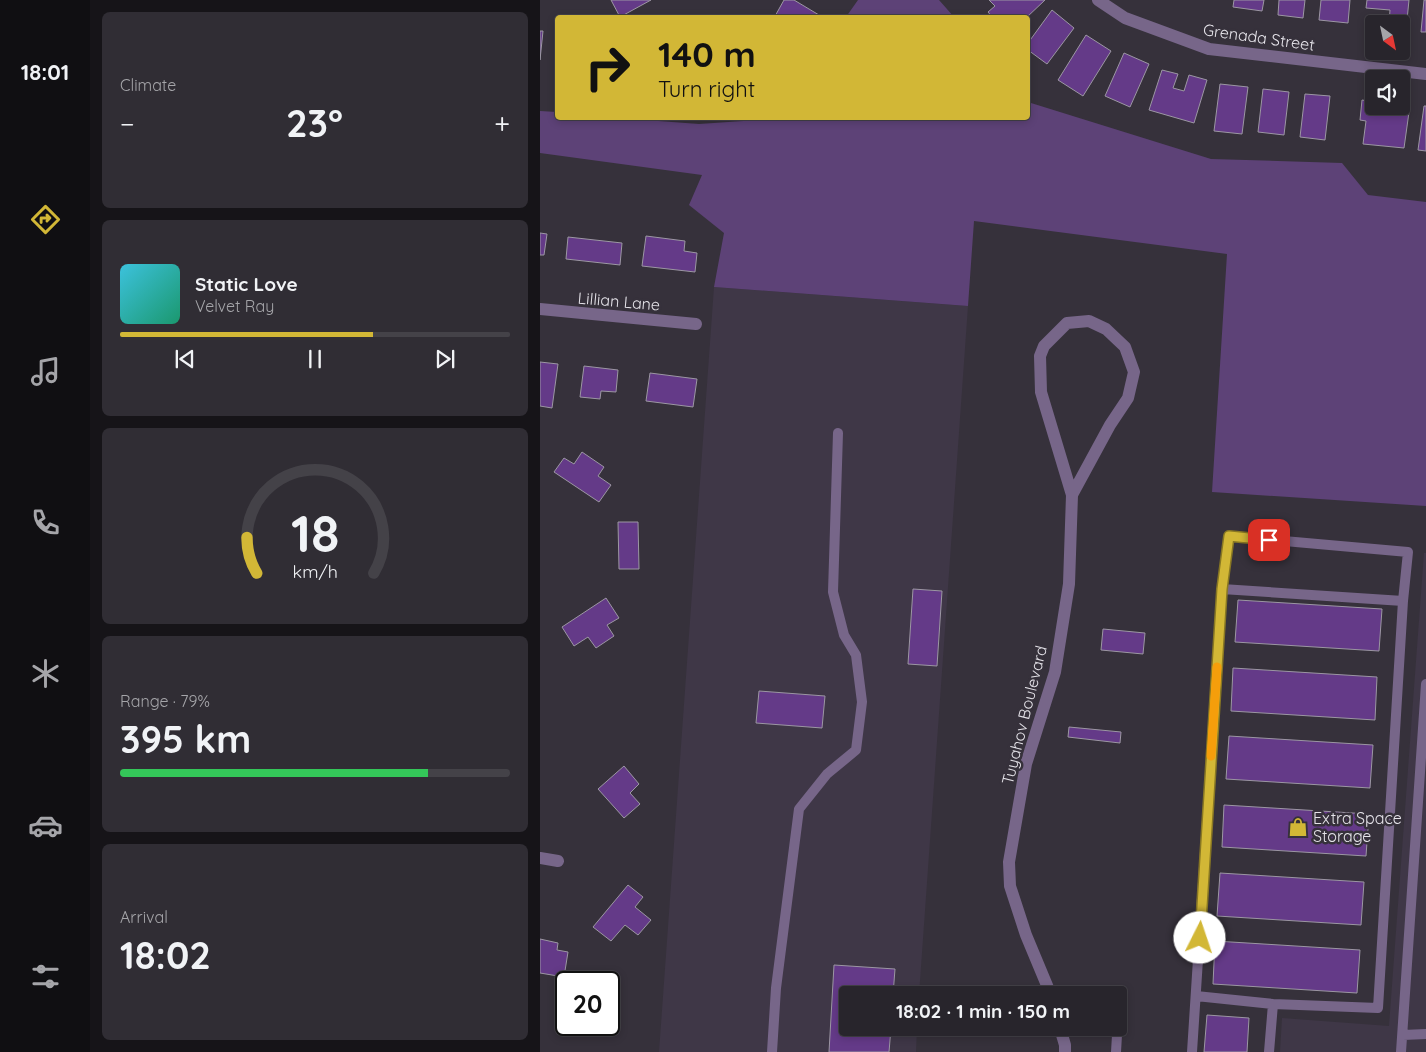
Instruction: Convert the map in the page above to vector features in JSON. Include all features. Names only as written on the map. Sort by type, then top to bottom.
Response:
[{"type":"street","name":"Grenada Street","points":[[1098,0],[1125,18],[1209,49],[1426,74]]},
{"type":"street","name":"Lillian Lane","points":[[540,309],[696,324]]},
{"type":"street","name":"Tuyahov Boulevard","points":[[1047,986],[1026,935],[1010,886],[1009,862],[1026,764],[1055,672],[1069,584],[1072,495],[1041,392],[1040,356],[1044,346],[1067,323],[1089,321],[1106,329],[1125,347],[1134,372],[1128,398],[1110,425],[1072,495]]},
{"type":"street","points":[[540,858],[558,861]]},
{"type":"street","points":[[1062,1036],[1065,1052]]},
{"type":"lane","points":[[772,1052],[776,988],[799,808],[826,774],[856,750],[862,702],[856,655],[844,635],[833,592],[838,433]]},
{"type":"lane","points":[[1192,1052],[1222,589],[1229,536],[1408,552],[1403,601],[1378,1008],[1273,1004],[1196,996]]},
{"type":"lane","points":[[1222,589],[1403,601]]},
{"type":"lane","points":[[1401,1052],[1426,684]]},
{"type":"lane","points":[[1270,1052],[1273,1004]]},
{"type":"lane","points":[[1403,1035],[1426,1034]]},
{"type":"lane","points":[[1116,1052],[1117,1036]]},
{"type":"shaded area","points":[[858,0],[939,0],[952,15],[847,15]]},
{"type":"shaded area","points":[[1030,102],[1211,159],[1342,163],[1368,195],[1426,202],[1426,506],[1212,492],[1227,254],[974,221],[968,306],[714,287],[724,233],[689,205],[702,175],[540,153],[540,111],[555,112],[555,120],[645,120],[699,124],[758,120],[1030,120]]},
{"type":"shaded area","points":[[714,287],[968,306],[920,986],[839,986],[839,1036],[917,1036],[916,1052],[659,1052]]},
{"type":"shaded area","points":[[1424,553],[1426,553],[1426,1052],[1280,1052],[1282,1018],[1389,1026]]},
{"type":"building","points":[[611,0],[651,0],[624,15],[619,15]]},
{"type":"building","points":[[784,0],[794,0],[819,15],[776,15]]},
{"type":"building","points":[[989,0],[1045,0],[1029,15],[990,15],[988,12],[995,6]]},
{"type":"building","points":[[1234,0],[1264,0],[1262,11],[1233,7]]},
{"type":"building","points":[[1279,0],[1305,0],[1303,18],[1278,15]]},
{"type":"building","points":[[1321,0],[1350,0],[1348,23],[1319,20]]},
{"type":"building","points":[[1367,0],[1409,0],[1408,15],[1390,15],[1390,10],[1366,8]]},
{"type":"building","points":[[1424,0],[1426,0],[1426,32],[1421,32]]},
{"type":"building","points":[[1052,10],[1074,28],[1047,64],[1030,51],[1030,40]]},
{"type":"building","points":[[540,31],[543,31],[540,60]]},
{"type":"building","points":[[1086,35],[1111,51],[1083,96],[1058,80]]},
{"type":"building","points":[[1124,53],[1149,64],[1130,107],[1105,96]]},
{"type":"building","points":[[1162,70],[1178,74],[1173,88],[1184,91],[1189,75],[1207,80],[1194,123],[1149,110]]},
{"type":"building","points":[[1220,84],[1248,87],[1242,134],[1214,131]]},
{"type":"building","points":[[1263,89],[1289,92],[1284,135],[1258,132]]},
{"type":"building","points":[[1305,94],[1330,96],[1325,140],[1300,137]]},
{"type":"building","points":[[1362,100],[1365,100],[1365,115],[1409,115],[1404,148],[1363,144],[1366,121],[1360,120]]},
{"type":"building","points":[[1424,106],[1426,106],[1426,151],[1418,150]]},
{"type":"building","points":[[540,233],[547,234],[544,255],[540,255]]},
{"type":"building","points":[[646,236],[685,241],[684,251],[697,253],[695,272],[642,266]]},
{"type":"building","points":[[568,237],[622,243],[620,265],[566,259]]},
{"type":"building","points":[[540,362],[558,364],[552,408],[540,406]]},
{"type":"building","points":[[584,366],[618,370],[616,392],[601,391],[600,399],[580,397]]},
{"type":"building","points":[[650,373],[697,379],[693,407],[646,401]]},
{"type":"building","points":[[582,452],[604,467],[598,476],[611,485],[599,502],[554,472],[564,458],[574,464]]},
{"type":"building","points":[[618,522],[638,522],[639,569],[619,569]]},
{"type":"building","points":[[913,589],[942,591],[937,666],[908,664]]},
{"type":"building","points":[[606,598],[619,618],[607,625],[614,636],[596,648],[588,637],[574,646],[562,627]]},
{"type":"building","points":[[1238,600],[1382,609],[1379,651],[1235,642]]},
{"type":"building","points":[[1103,629],[1145,633],[1143,654],[1101,650]]},
{"type":"building","points":[[1233,668],[1377,677],[1375,720],[1231,711]]},
{"type":"building","points":[[759,691],[825,696],[822,728],[756,723]]},
{"type":"building","points":[[1069,727],[1121,732],[1120,743],[1068,737]]},
{"type":"building","points":[[1229,736],[1373,745],[1370,788],[1226,779]]},
{"type":"building","points":[[624,766],[639,784],[630,793],[640,804],[624,818],[598,789]]},
{"type":"building","points":[[1224,805],[1369,814],[1366,856],[1222,847]]},
{"type":"building","points":[[1220,873],[1364,882],[1361,925],[1217,916]]},
{"type":"building","points":[[628,885],[643,897],[635,907],[651,920],[638,935],[625,925],[611,941],[593,927]]},
{"type":"building","points":[[540,939],[558,943],[557,950],[568,952],[565,971],[555,971],[555,976],[540,973]]},
{"type":"building","points":[[1215,941],[1360,950],[1357,993],[1213,984]]},
{"type":"building","points":[[834,965],[895,969],[894,986],[839,986],[839,1036],[890,1036],[889,1052],[829,1052]]},
{"type":"building","points":[[1207,1015],[1249,1018],[1247,1052],[1204,1052]]},
{"type":"slow traffic","points":[[1211,756],[1217,667]]},
{"type":"place","name":"Extra Space Storage","points":[[1298,827]]},
{"type":"route","points":[[1200,938],[1222,589],[1229,536],[1269,540]]}]
